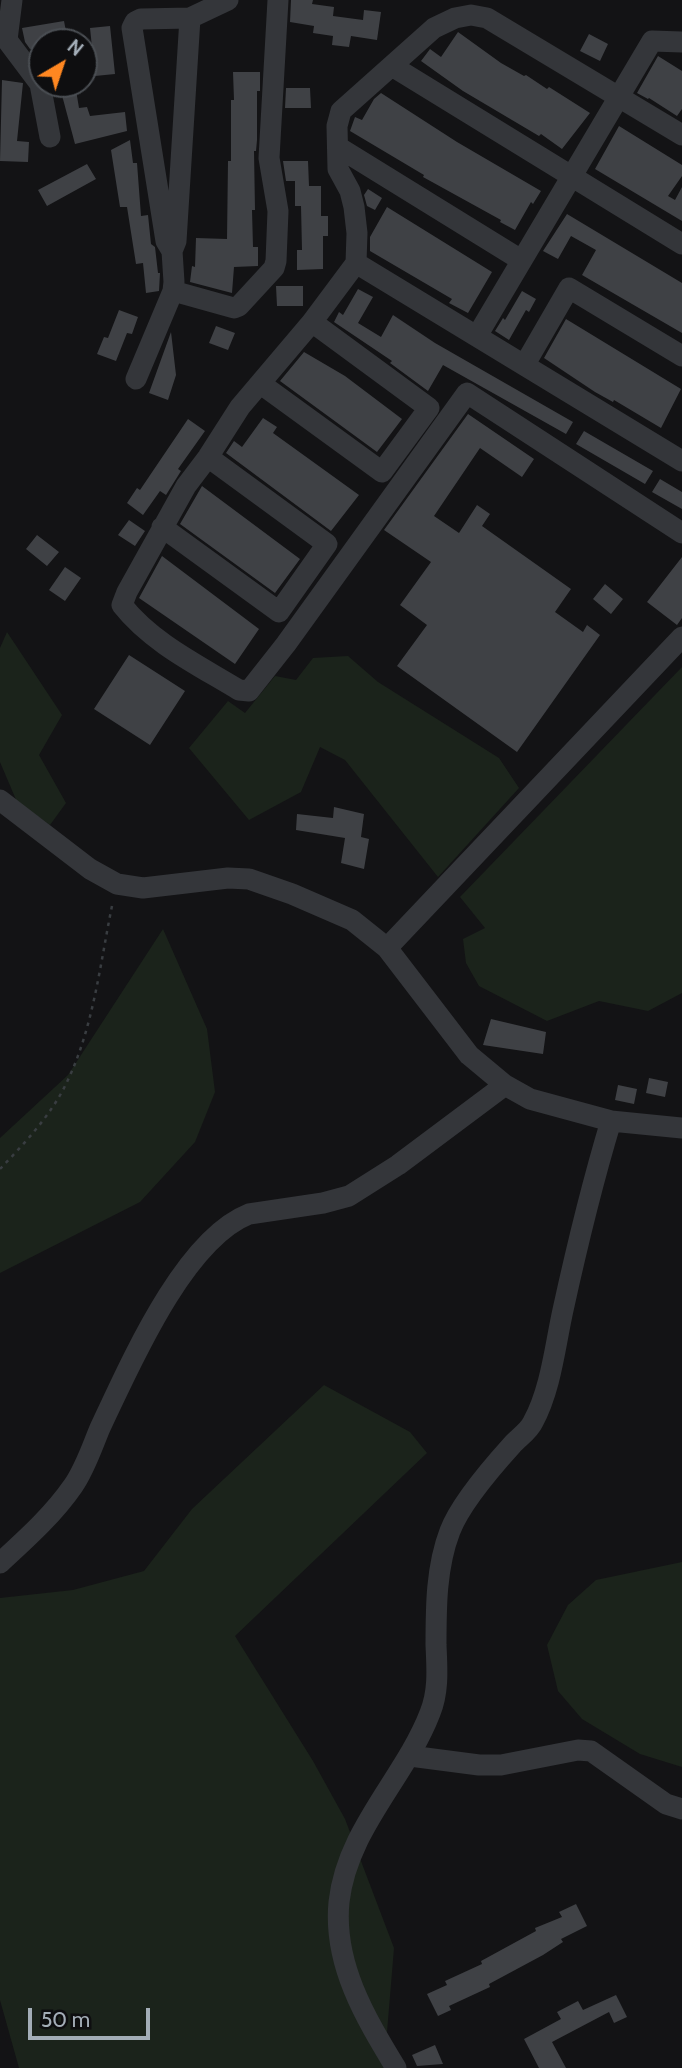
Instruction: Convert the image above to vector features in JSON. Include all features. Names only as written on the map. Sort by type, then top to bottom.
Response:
[{"type":"street","points":[[12,0],[7,40],[40,84],[50,137]]},
{"type":"street","points":[[136,379],[173,291],[174,282],[172,251],[166,240],[132,28],[135,22],[141,19],[190,18],[228,0]]},
{"type":"street","points":[[173,291],[234,309],[274,268],[278,211],[269,158],[278,0]]},
{"type":"street","points":[[682,135],[487,18],[471,15],[455,18],[434,28],[341,111],[337,126],[338,169],[350,191],[354,207],[356,263],[312,322],[240,407],[186,486],[127,592],[122,606],[135,622],[165,645],[239,690],[249,691],[467,393],[682,533]]},
{"type":"street","points":[[172,251],[176,241],[190,18]]},
{"type":"street","points":[[477,336],[652,41],[682,42]]},
{"type":"street","points":[[391,66],[682,244]]},
{"type":"street","points":[[338,147],[521,260]]},
{"type":"street","points":[[356,263],[682,461]]},
{"type":"street","points":[[525,364],[569,288],[682,356]]},
{"type":"street","points":[[261,384],[382,472],[429,408],[312,322]]},
{"type":"street","points":[[162,527],[279,612],[327,544],[208,457]]},
{"type":"street","points":[[387,948],[682,637]]},
{"type":"street","points":[[0,800],[90,869],[117,884],[144,888],[229,878],[249,879],[352,920],[387,948],[469,1055],[505,1085],[530,1099],[611,1121],[682,1128]]},
{"type":"street","points":[[0,1563],[46,1520],[74,1484],[134,1359],[176,1283],[208,1244],[238,1219],[249,1214],[323,1203],[349,1196],[398,1165],[505,1085]]},
{"type":"street","points":[[396,2068],[369,2024],[348,1978],[341,1950],[339,1904],[344,1876],[355,1845],[410,1756],[437,1693],[436,1596],[450,1531],[464,1506],[510,1447],[533,1424],[544,1392],[585,1208],[611,1121]]},
{"type":"street","points":[[410,1756],[479,1765],[501,1765],[578,1750],[591,1751],[666,1804],[682,1809]]},
{"type":"path","points":[[0,1169],[51,1109],[66,1083],[83,1038],[98,985],[100,963],[117,884]]},
{"type":"shaded area","points":[[7,632],[62,715],[39,755],[66,803],[50,825],[17,802],[0,762],[0,648]]},
{"type":"shaded area","points":[[348,656],[378,682],[499,758],[519,788],[438,877],[345,760],[320,747],[301,792],[249,820],[189,748],[228,701],[245,713],[275,676],[296,680],[313,658]]},
{"type":"shaded area","points":[[682,667],[682,993],[648,1011],[599,1001],[547,1021],[479,986],[466,963],[463,939],[485,928],[460,897]]},
{"type":"shaded area","points":[[163,929],[207,1029],[215,1092],[195,1142],[140,1202],[0,1273],[0,1138],[68,1075]]},
{"type":"shaded area","points":[[324,1385],[410,1432],[427,1453],[235,1636],[313,1761],[345,1819],[394,1948],[384,2068],[19,2068],[0,2000],[0,1598],[73,1590],[144,1571],[192,1509]]},
{"type":"shaded area","points":[[682,1562],[682,1767],[640,1754],[582,1719],[558,1691],[547,1645],[568,1605],[596,1580]]},
{"type":"building","points":[[291,0],[313,0],[312,4],[334,7],[333,16],[363,20],[364,10],[381,12],[377,40],[351,36],[349,47],[332,45],[333,36],[313,33],[314,26],[290,22]]},
{"type":"building","points":[[64,21],[65,28],[28,28],[28,46],[22,28]]},
{"type":"building","points":[[110,26],[115,74],[98,76],[98,28],[90,28]]},
{"type":"building","points":[[458,32],[501,63],[547,89],[549,87],[590,113],[562,149],[541,134],[539,136],[463,91],[421,61],[430,49],[441,57]]},
{"type":"building","points":[[589,34],[608,44],[600,61],[580,51]]},
{"type":"building","points":[[658,56],[682,71],[682,109],[677,116],[637,93]]},
{"type":"building","points":[[233,72],[260,72],[260,91],[257,91],[257,140],[254,151],[255,210],[252,210],[253,247],[258,247],[258,266],[234,267],[232,293],[190,282],[192,266],[195,267],[196,238],[227,239]]},
{"type":"building","points":[[2,80],[23,83],[17,141],[29,142],[28,162],[0,161]]},
{"type":"building","points":[[286,88],[310,88],[311,108],[285,108]]},
{"type":"building","points":[[381,93],[541,191],[533,204],[531,202],[515,230],[350,131],[355,117],[362,120],[374,99]]},
{"type":"building","points":[[63,98],[77,98],[79,108],[87,107],[90,116],[125,112],[127,131],[75,144]]},
{"type":"building","points":[[619,126],[682,165],[682,176],[668,196],[675,200],[682,187],[682,221],[595,169]]},
{"type":"building","points":[[130,140],[133,163],[137,163],[141,216],[148,215],[151,244],[155,247],[160,273],[159,291],[146,293],[143,263],[136,264],[127,207],[120,207],[111,150]]},
{"type":"building","points":[[283,161],[308,161],[309,186],[321,186],[321,216],[328,216],[328,236],[323,236],[323,269],[297,270],[297,250],[302,250],[301,206],[295,206],[295,181],[286,181]]},
{"type":"building","points":[[87,164],[96,179],[47,206],[38,190]]},
{"type":"building","points":[[368,189],[382,198],[375,210],[367,206],[364,195]]},
{"type":"building","points":[[387,207],[492,272],[468,313],[449,303],[452,299],[370,251],[370,237]]},
{"type":"building","points":[[567,214],[682,283],[682,333],[582,275],[596,250],[571,236],[558,259],[543,251]]},
{"type":"building","points":[[276,286],[303,286],[303,306],[277,306]]},
{"type":"building","points":[[358,289],[373,297],[358,323],[381,337],[393,315],[435,343],[573,422],[566,434],[443,365],[428,391],[390,363],[392,361],[334,322],[339,312],[343,315]]},
{"type":"building","points":[[522,291],[536,299],[529,312],[526,310],[509,340],[495,331],[503,318],[505,320]]},
{"type":"building","points":[[119,310],[138,317],[132,334],[127,333],[116,361],[97,354],[104,337],[108,338]]},
{"type":"building","points":[[566,319],[681,389],[661,428],[595,392],[544,358]]},
{"type":"building","points":[[216,326],[235,333],[228,350],[209,343]]},
{"type":"building","points":[[171,332],[176,375],[168,400],[149,393]]},
{"type":"building","points":[[304,352],[345,376],[402,419],[377,452],[280,381]]},
{"type":"building","points":[[468,414],[534,459],[522,477],[480,448],[434,516],[459,533],[477,505],[490,514],[482,526],[571,589],[555,612],[583,632],[587,625],[600,635],[517,752],[397,666],[427,625],[400,605],[431,562],[384,530]]},
{"type":"building","points":[[263,418],[277,427],[273,433],[359,495],[331,531],[226,453],[234,441],[242,447]]},
{"type":"building","points":[[188,419],[205,431],[178,469],[181,471],[166,495],[160,491],[143,515],[127,503],[137,488],[140,490]]},
{"type":"building","points":[[584,431],[653,471],[645,484],[576,444]]},
{"type":"building","points":[[660,479],[682,492],[682,509],[652,492]]},
{"type":"building","points":[[202,486],[300,559],[275,593],[180,524]]},
{"type":"building","points":[[129,520],[145,531],[135,546],[118,535]]},
{"type":"building","points":[[37,535],[59,552],[47,566],[26,549]]},
{"type":"building","points":[[162,556],[259,629],[235,664],[139,598]]},
{"type":"building","points":[[682,557],[682,618],[677,625],[647,602]]},
{"type":"building","points":[[65,567],[81,578],[65,601],[49,590]]},
{"type":"building","points":[[605,584],[623,599],[611,614],[593,599]]},
{"type":"building","points":[[129,655],[185,691],[150,745],[94,709]]},
{"type":"building","points":[[334,807],[364,814],[361,837],[369,839],[364,869],[341,863],[345,838],[296,830],[297,814],[333,818]]},
{"type":"building","points":[[491,1019],[546,1032],[543,1054],[483,1045]]},
{"type":"building","points":[[649,1078],[668,1082],[665,1097],[646,1093]]},
{"type":"building","points":[[618,1085],[637,1089],[634,1104],[615,1100]]},
{"type":"building","points":[[576,1904],[587,1926],[561,1939],[563,1942],[543,1955],[489,1984],[490,1987],[449,2006],[451,2010],[438,2016],[427,1994],[447,1985],[445,1981],[482,1964],[481,1961],[536,1931],[535,1928],[562,1917],[559,1912]]},
{"type":"building","points":[[616,1995],[627,2017],[614,2023],[609,2012],[552,2042],[566,2068],[539,2068],[524,2039],[561,2019],[557,2012],[578,2001],[583,2010]]},
{"type":"building","points":[[435,2045],[443,2064],[417,2066],[412,2055]]}]
